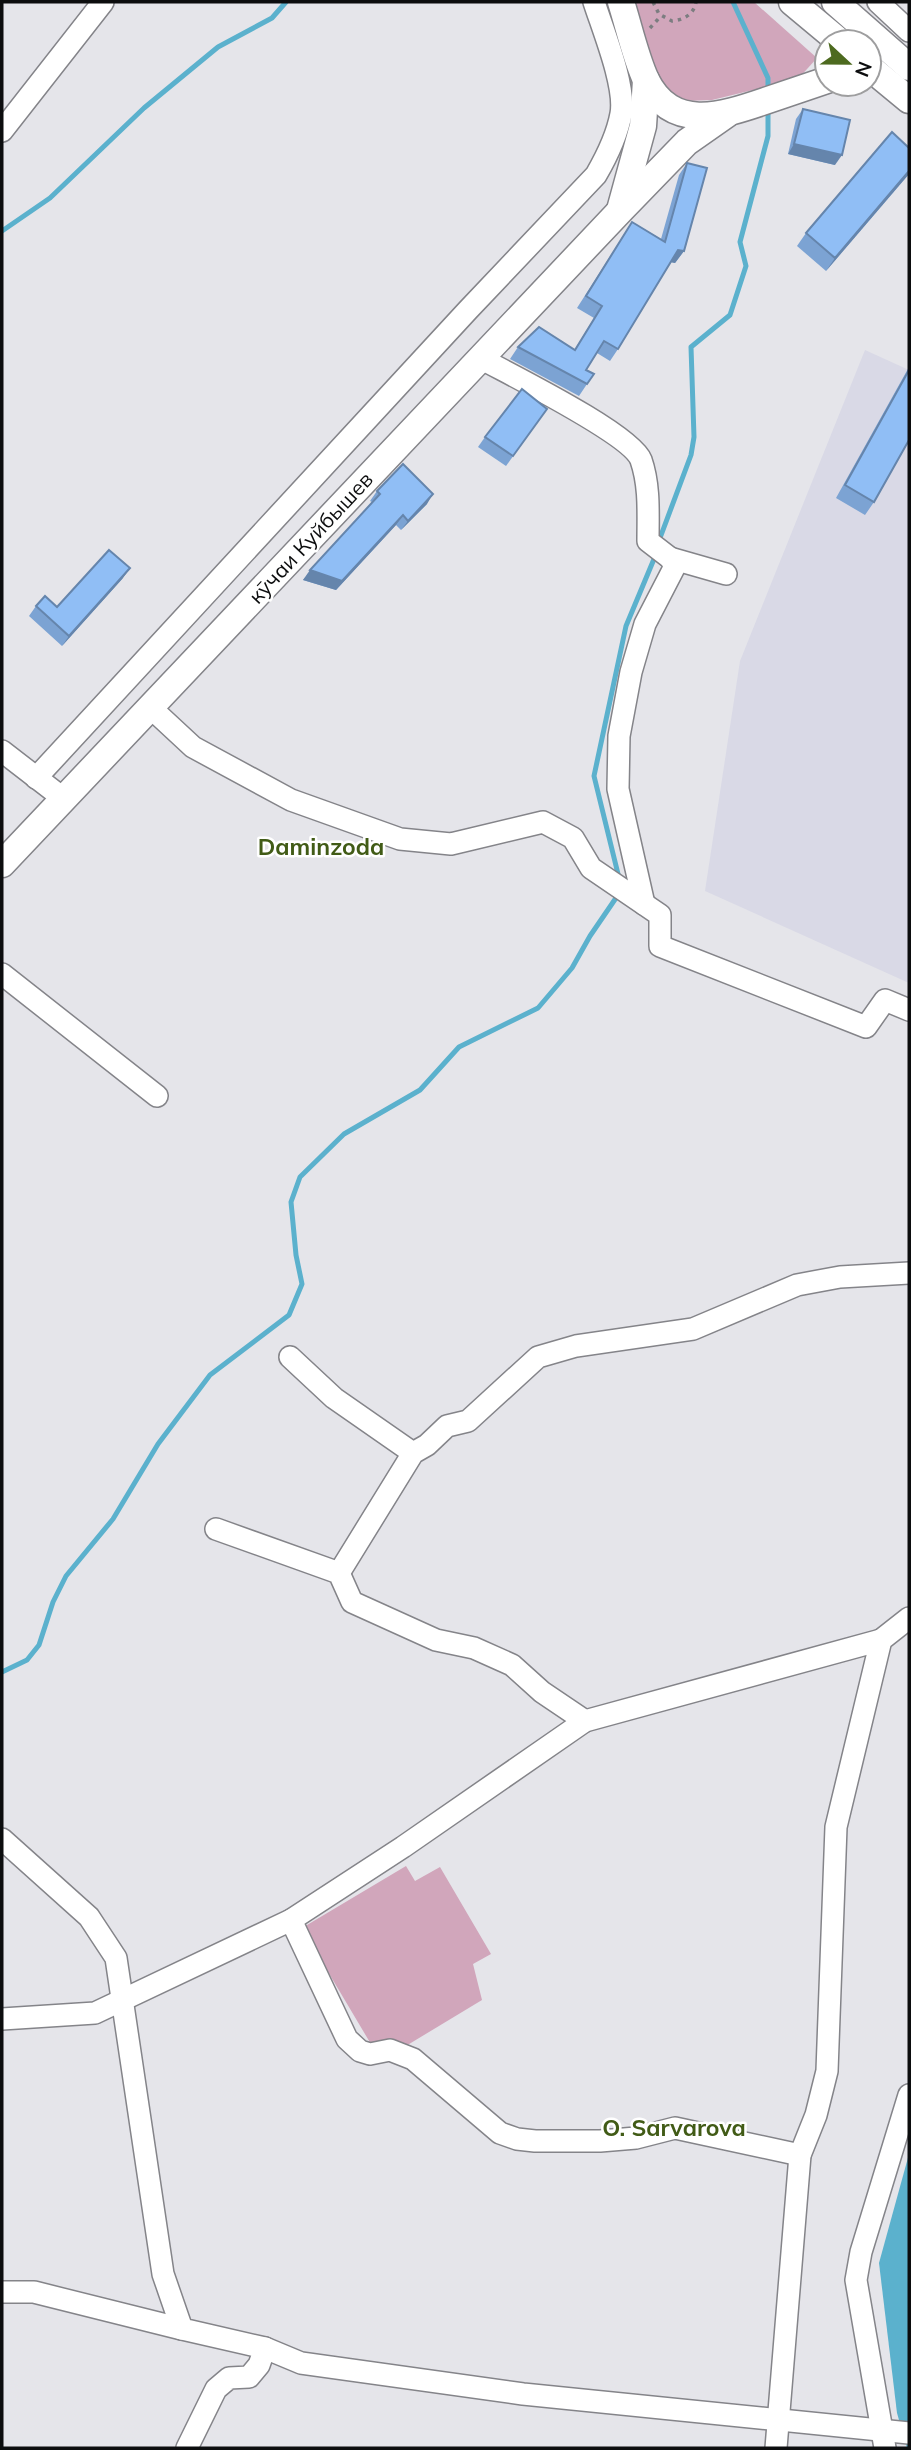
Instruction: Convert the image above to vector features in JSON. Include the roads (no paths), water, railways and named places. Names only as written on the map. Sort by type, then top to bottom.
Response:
[{"type":"main road","points":[[621,2],[646,80],[662,102],[679,113],[702,117],[727,114],[813,85]]},
{"type":"main road","points":[[792,2],[823,28]]},
{"type":"main road","points":[[835,2],[858,28]]},
{"type":"main road","points":[[883,52],[909,67]]},
{"type":"main road","points":[[883,79],[909,100]]},
{"type":"main road","points":[[620,211],[643,126],[646,80]]},
{"type":"main road","name":"кӯчаи Куйбышев","points":[[2,864],[620,211],[687,142],[727,114]]},
{"type":"street","points":[[2,131],[103,2]]},
{"type":"street","points":[[36,778],[596,175],[611,149],[622,112],[619,84],[594,2]]},
{"type":"street","points":[[878,2],[909,32]]},
{"type":"street","points":[[481,359],[607,428],[640,457],[648,487],[648,541],[670,558],[726,574]]},
{"type":"street","points":[[636,899],[618,789],[619,736],[631,672],[645,624],[674,566],[670,558]]},
{"type":"street","points":[[151,708],[193,747],[291,800],[400,839],[451,844],[543,822],[573,838],[591,868],[660,915],[660,946],[866,1027],[885,1000],[909,1010]]},
{"type":"street","points":[[2,751],[64,799]]},
{"type":"street","points":[[2,974],[157,1096]]},
{"type":"street","points":[[339,1573],[413,1453],[447,1426],[468,1421],[538,1357],[576,1346],[694,1329],[797,1285],[839,1277],[909,1273]]},
{"type":"street","points":[[290,1357],[334,1398],[413,1453]]},
{"type":"street","points":[[216,1529],[339,1573],[352,1602],[436,1640],[474,1648],[512,1665],[542,1692],[585,1721]]},
{"type":"street","points":[[2,2019],[94,2013],[291,1920],[403,1847],[585,1721],[881,1640],[909,1618]]},
{"type":"street","points":[[776,2448],[800,2155],[816,2115],[827,2071],[836,1827],[881,1640]]},
{"type":"street","points":[[2,1839],[89,1917],[116,1958],[163,2274],[182,2329]]},
{"type":"street","points":[[291,1920],[348,2039],[360,2051],[370,2054],[390,2050],[413,2059],[500,2133],[535,2141],[600,2141],[636,2138],[674,2128],[800,2155]]},
{"type":"street","points":[[883,2439],[856,2280],[860,2252],[909,2095]]},
{"type":"street","points":[[2,2292],[34,2292],[265,2348],[301,2362],[471,2387],[778,2420],[883,2439],[909,2433]]},
{"type":"street","points":[[187,2448],[216,2389],[229,2378],[248,2377],[259,2365],[265,2348]]},
{"type":"water","points":[[909,2154],[907,2448],[897,2413],[879,2263]]},
{"type":"waterway","points":[[2,231],[50,198],[144,108],[218,47],[272,18],[286,2]]},
{"type":"waterway","points":[[733,2],[768,78],[768,90]]},
{"type":"waterway","points":[[660,538],[691,455],[694,437],[691,347],[730,315],[746,266],[740,242],[768,136],[768,107]]},
{"type":"waterway","points":[[619,878],[594,776],[626,626],[654,559]]},
{"type":"waterway","points":[[2,1672],[27,1660],[39,1645],[53,1602],[66,1576],[113,1519],[158,1444],[210,1375],[289,1315],[302,1284],[291,1202],[300,1177],[344,1134],[420,1090],[459,1047],[538,1008],[572,968],[618,891]]},
{"type":"district","name":"Daminzoda","points":[[321,847]]},
{"type":"district","name":"O. Sarvarova","points":[[674,2128]]}]
